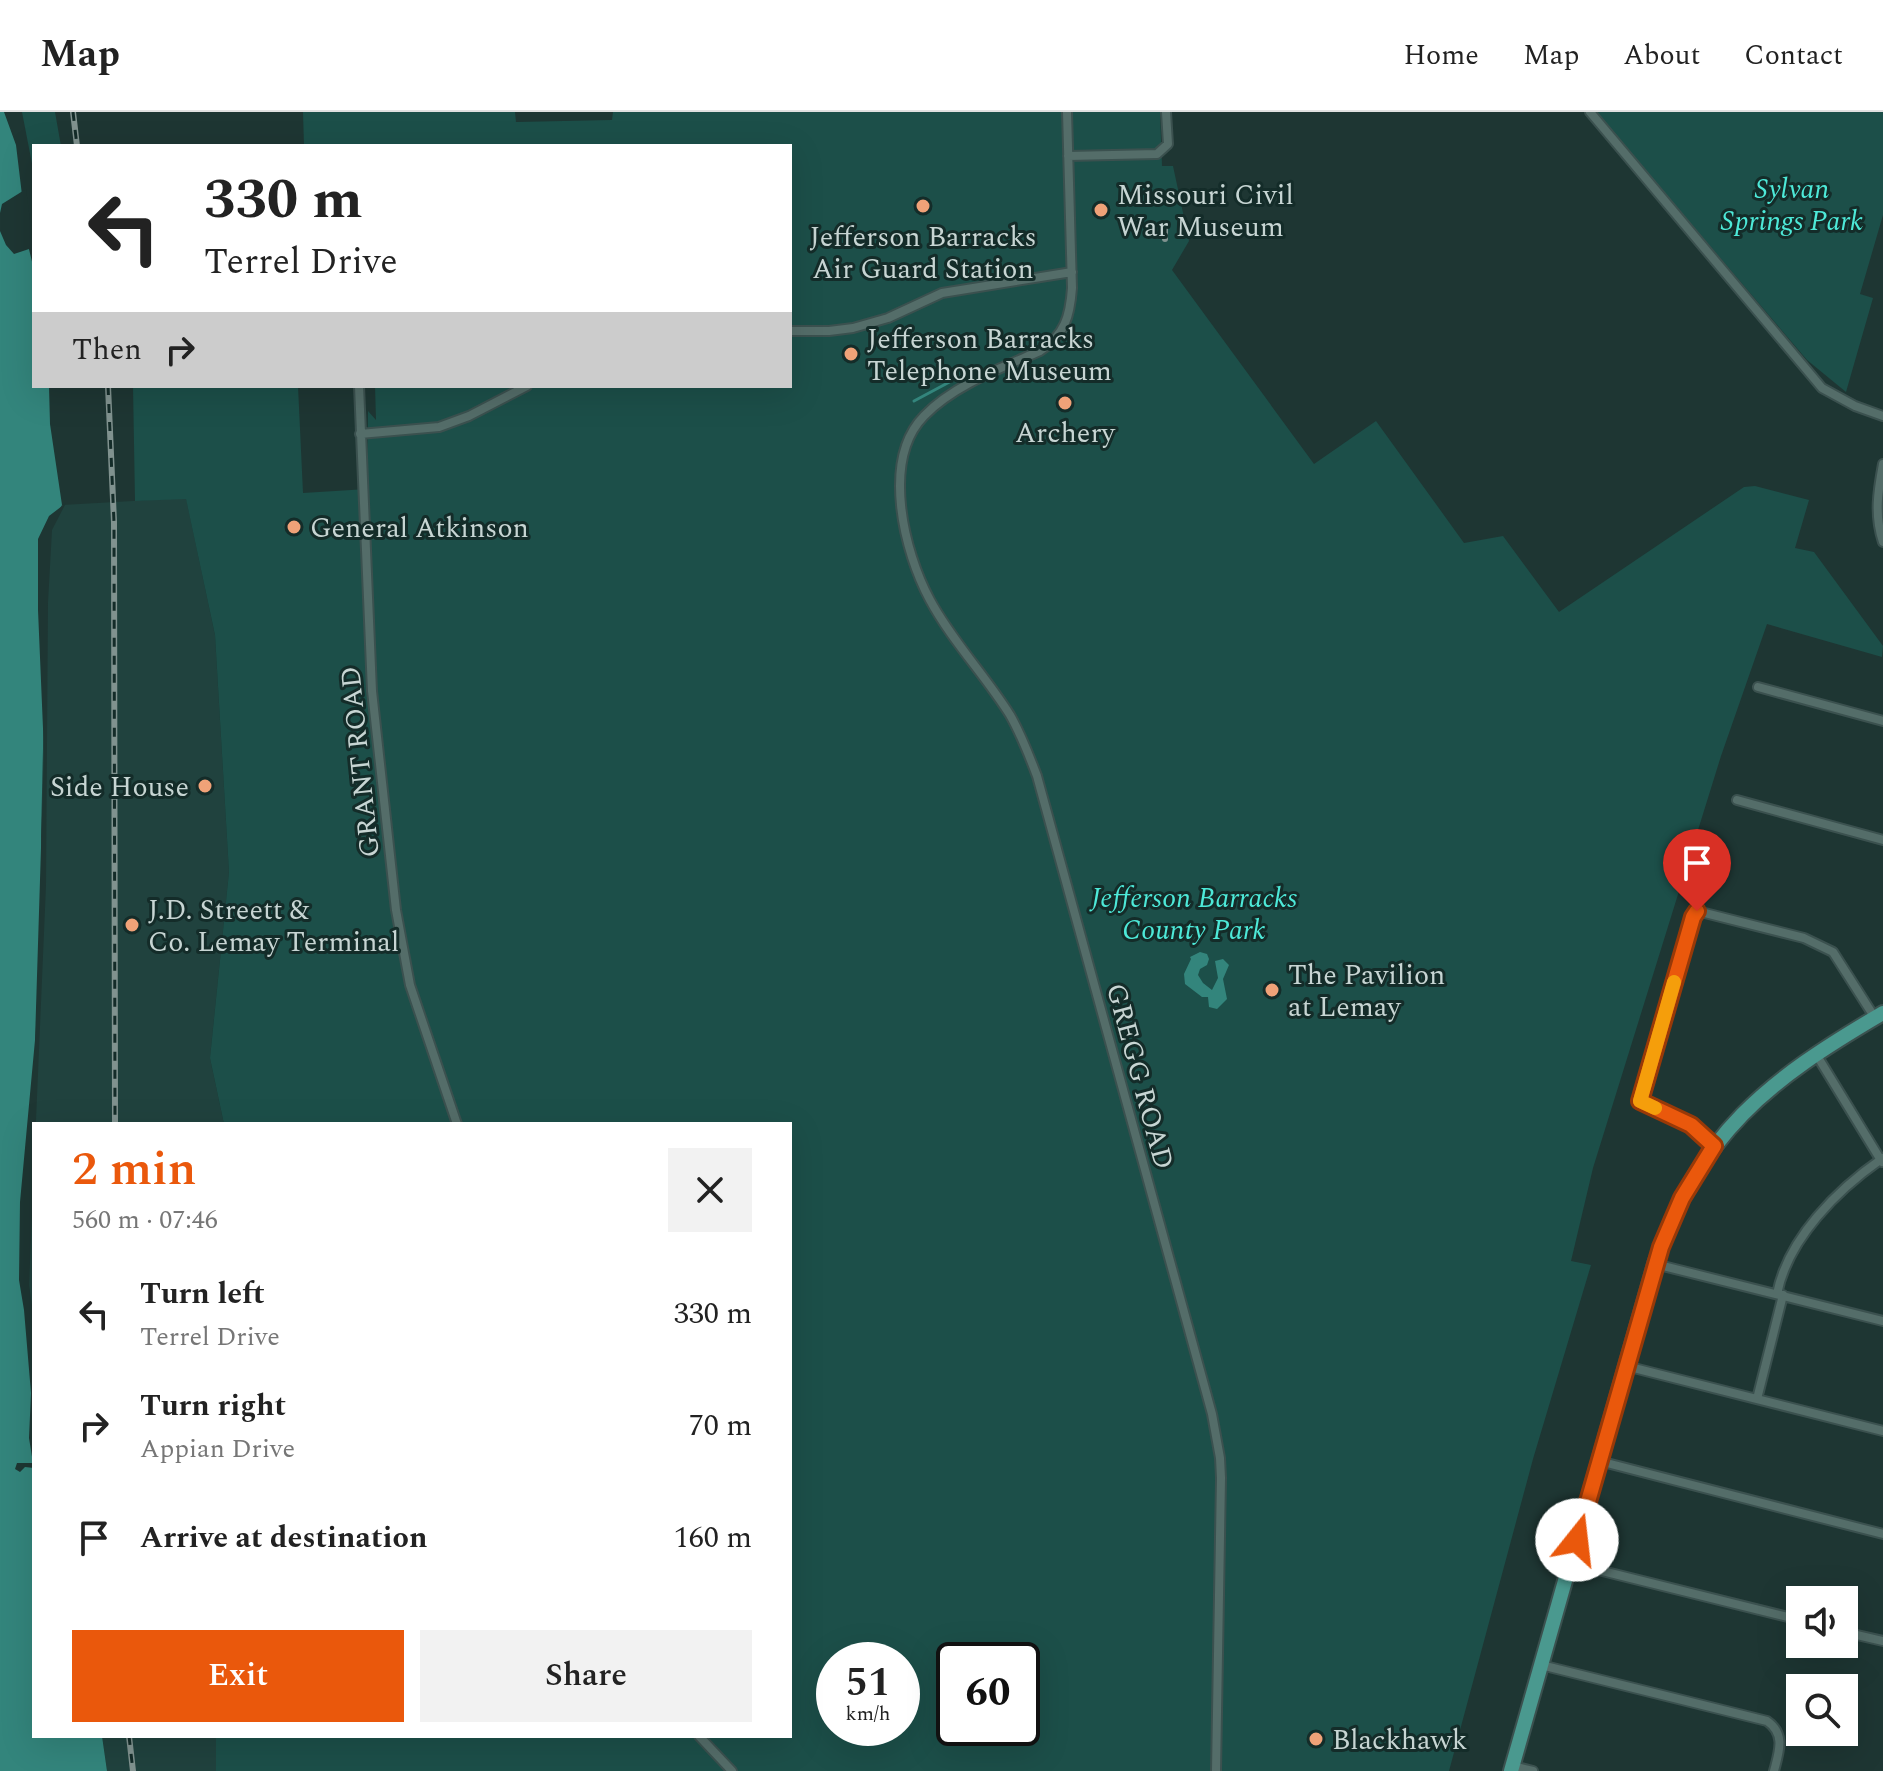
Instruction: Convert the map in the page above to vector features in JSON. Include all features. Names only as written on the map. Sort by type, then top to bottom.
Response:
[{"type":"main road","points":[[1512,1768],[1655,1264],[1682,1198],[1714,1146],[1756,1099],[1816,1053],[1879,1015]]},
{"type":"street","name":"GREGG ROAD","points":[[1067,112],[1072,272],[1070,310],[1058,337],[1040,351],[944,399],[919,421],[903,455],[901,496],[914,562],[930,600],[1009,714],[1037,776],[1212,1414],[1221,1478],[1216,1771]]},
{"type":"street","points":[[1068,156],[1157,154],[1168,144],[1166,112]]},
{"type":"street","points":[[1590,112],[1822,388],[1855,406],[1883,416]]},
{"type":"street","points":[[792,331],[853,328],[888,318],[942,293],[1072,272]]},
{"type":"street","name":"GRANT ROAD","points":[[359,388],[372,691],[396,910],[410,985],[456,1122]]},
{"type":"street","points":[[360,434],[424,430],[448,424],[523,388]]},
{"type":"street","points":[[1883,464],[1877,496],[1883,542]]},
{"type":"street","points":[[1758,687],[1883,721]]},
{"type":"street","points":[[1737,800],[1883,840]]},
{"type":"street","points":[[1714,1146],[1691,1125],[1640,1101],[1697,911],[1821,944],[1833,952],[1879,1015]]},
{"type":"street","points":[[1757,1399],[1780,1294],[1779,1282],[1798,1245],[1829,1203],[1882,1160],[1816,1053]]},
{"type":"street","points":[[1655,1264],[1883,1321]]},
{"type":"street","points":[[1626,1366],[1883,1431]]},
{"type":"street","points":[[1599,1461],[1883,1534]]},
{"type":"street","points":[[1570,1563],[1786,1617]]},
{"type":"street","points":[[1858,1635],[1883,1641]]},
{"type":"street","points":[[1541,1665],[1767,1721],[1774,1726],[1780,1740],[1774,1771]]},
{"type":"street","points":[[701,1738],[732,1771]]},
{"type":"street","points":[[1512,1768],[1533,1771]]},
{"type":"shaded area","name":"J.D. Streett & Co. Lemay Terminal","points":[[186,498],[215,635],[229,872],[210,1058],[224,1122],[32,1122],[32,1332],[25,1285],[48,529],[62,505]]},
{"type":"shaded area","points":[[102,1738],[216,1738],[216,1771],[107,1771]]},
{"type":"green space","points":[[22,112],[55,112],[61,144],[32,144],[32,164]]},
{"type":"green space","name":"Jefferson Barracks County Park","points":[[303,112],[515,112],[516,122],[612,120],[613,112],[1160,112],[1162,166],[1173,166],[1189,241],[1172,270],[1314,464],[1376,421],[1464,543],[1503,536],[1559,612],[1744,487],[1755,486],[1809,500],[1795,548],[1814,552],[1883,646],[1882,657],[1767,624],[1721,756],[1593,1168],[1571,1261],[1591,1265],[1533,1459],[1449,1771],[216,1771],[216,1738],[792,1738],[792,1122],[224,1122],[210,1058],[229,872],[215,635],[186,499],[135,501],[133,388],[298,388],[303,493],[367,489],[368,411],[376,420],[375,388],[792,388],[792,144],[304,144]]},
{"type":"green space","name":"Sylvan Springs Park","points":[[1596,112],[1883,112],[1883,215],[1860,294],[1873,298],[1846,392],[1807,360]]},
{"type":"water","points":[[0,112],[4,112],[16,145],[32,262],[32,388],[49,388],[50,424],[62,505],[48,529],[42,885],[25,1285],[32,1332],[32,1738],[102,1738],[107,1771],[0,1771]]},
{"type":"water","points":[[1200,952],[1207,954],[1209,959],[1198,975],[1212,990],[1218,978],[1215,961],[1223,959],[1229,965],[1223,979],[1227,999],[1217,1009],[1209,1007],[1208,997],[1202,997],[1185,984],[1184,974],[1190,957]]},
{"type":"pier","points":[[26,189],[32,250],[14,254],[6,245],[0,231],[2,204]]},
{"type":"pier","points":[[66,503],[52,530],[48,602],[46,885],[36,1122],[32,1122],[29,1285],[32,1305],[32,1457],[29,1438],[31,1393],[19,1280],[20,1202],[35,1040],[44,752],[38,539],[49,516]]},
{"type":"pier","points":[[17,1463],[32,1463],[32,1468],[25,1467],[20,1472],[15,1469]]},
{"type":"waterway","points":[[914,401],[970,371]]},
{"type":"railway","points":[[73,112],[77,144]]},
{"type":"railway","points":[[1165,226],[1165,239]]},
{"type":"railway","points":[[108,388],[114,522],[115,1122]]},
{"type":"railway","points":[[129,1738],[133,1771]]},
{"type":"slow traffic","points":[[1655,1108],[1640,1101],[1641,1093],[1674,982]]},
{"type":"place","name":"Jefferson Barracks Air Guard Station","points":[[923,206]]},
{"type":"place","name":"Missouri Civil War Museum","points":[[1101,210]]},
{"type":"place","name":"Jefferson Barracks Telephone Museum","points":[[851,354]]},
{"type":"place","name":"Archery","points":[[1065,403]]},
{"type":"place","name":"General Atkinson","points":[[294,527]]},
{"type":"place","name":"Side House","points":[[205,786]]},
{"type":"place","name":"J.D. Streett & Co. Lemay Terminal","points":[[132,925]]},
{"type":"place","name":"The Pavilion at Lemay","points":[[1272,990]]},
{"type":"place","name":"Blackhawk","points":[[1316,1739]]},
{"type":"route","points":[[1577,1540],[1655,1264],[1682,1198],[1714,1146],[1691,1125],[1640,1101],[1697,911]]}]
